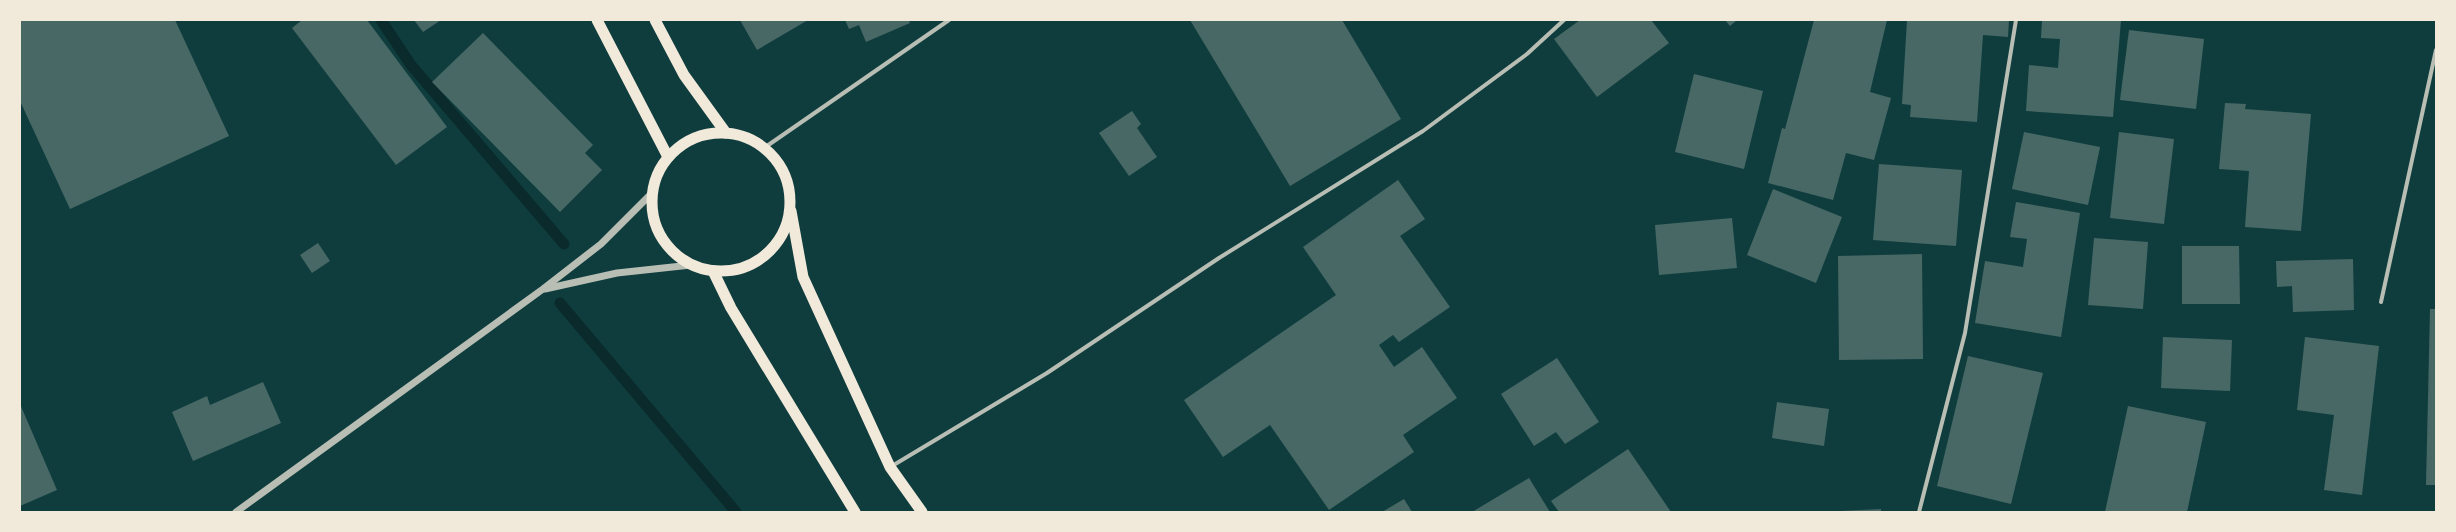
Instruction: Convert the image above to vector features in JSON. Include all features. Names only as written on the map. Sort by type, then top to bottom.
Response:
[{"type":"highway","points":[[597,20],[668,157]]},
{"type":"highway","points":[[655,20],[684,75],[726,133]]},
{"type":"highway","points":[[790,211],[782,236],[764,257],[740,269],[713,272],[691,265],[673,253],[660,235],[652,214],[652,193],[658,174],[668,157],[684,143],[705,135],[726,133],[746,138],[764,148],[780,165],[789,187],[790,211],[803,277],[890,467],[922,512]]},
{"type":"highway","points":[[713,272],[731,308],[855,512]]},
{"type":"street","points":[[764,148],[949,20]]},
{"type":"street","points":[[890,467],[1048,373],[1219,258],[1423,131],[1527,54],[1564,20]]},
{"type":"street","points":[[1919,512],[1965,333],[2016,20]]},
{"type":"street","points":[[2382,302],[2436,50]]},
{"type":"street","points":[[236,512],[543,289],[601,244],[652,193]]},
{"type":"street","points":[[543,289],[617,273],[691,265]]},
{"type":"building","points":[[20,20],[175,20],[229,136],[70,209],[20,101]]},
{"type":"building","points":[[302,20],[367,20],[447,127],[396,165],[292,28]]},
{"type":"building","points":[[414,20],[441,20],[423,32]]},
{"type":"building","points":[[740,20],[808,20],[757,50]]},
{"type":"building","points":[[845,20],[909,20],[910,23],[866,42],[859,25],[849,29]]},
{"type":"building","points":[[1190,20],[1342,20],[1401,119],[1290,186]]},
{"type":"building","points":[[1580,20],[1651,20],[1669,43],[1597,97],[1554,39]]},
{"type":"building","points":[[1725,20],[1737,20],[1730,26]]},
{"type":"building","points":[[1814,20],[1887,20],[1870,92],[1891,98],[1874,160],[1846,153],[1833,200],[1768,183],[1782,128],[1785,129]]},
{"type":"building","points":[[1907,20],[2009,20],[2008,37],[1983,35],[1977,122],[1910,117],[1911,105],[1902,104]]},
{"type":"building","points":[[2042,20],[2121,20],[2113,117],[2026,111],[2029,65],[2058,68],[2060,39],[2041,38]]},
{"type":"building","points":[[2129,30],[2204,39],[2196,109],[2120,100]]},
{"type":"building","points":[[483,33],[593,145],[585,153],[602,170],[560,212],[432,82]]},
{"type":"building","points":[[1694,74],[1763,91],[1744,169],[1675,152]]},
{"type":"building","points":[[2225,103],[2246,104],[2245,109],[2311,114],[2301,231],[2245,227],[2249,171],[2219,169]]},
{"type":"building","points":[[1132,111],[1141,124],[1137,128],[1157,157],[1129,176],[1099,133]]},
{"type":"building","points":[[2024,132],[2100,147],[2088,205],[2012,189]]},
{"type":"building","points":[[2119,132],[2174,139],[2164,224],[2110,218]]},
{"type":"building","points":[[1879,164],[1962,170],[1956,246],[1873,240]]},
{"type":"building","points":[[1398,180],[1425,219],[1400,236],[1450,307],[1399,342],[1393,335],[1379,345],[1394,367],[1422,347],[1457,398],[1403,435],[1414,452],[1329,510],[1270,425],[1223,457],[1184,400],[1336,295],[1303,247]]},
{"type":"building","points":[[1773,189],[1842,217],[1816,283],[1747,255]]},
{"type":"building","points":[[2016,202],[2080,213],[2061,337],[1975,323],[1985,261],[2023,267],[2027,239],[2010,237]]},
{"type":"building","points":[[1732,218],[1737,268],[1659,275],[1655,225]]},
{"type":"building","points":[[2094,238],[2148,242],[2143,309],[2088,305]]},
{"type":"building","points":[[318,243],[330,261],[312,273],[300,255]]},
{"type":"building","points":[[2182,246],[2239,246],[2240,304],[2182,304]]},
{"type":"building","points":[[1922,254],[1923,359],[1839,360],[1838,256]]},
{"type":"building","points":[[2353,259],[2354,310],[2293,312],[2292,286],[2277,287],[2276,261]]},
{"type":"building","points":[[2430,309],[2436,309],[2436,485],[2426,485]]},
{"type":"building","points":[[2163,337],[2232,340],[2230,391],[2161,388]]},
{"type":"building","points":[[2305,337],[2379,346],[2362,495],[2324,490],[2334,415],[2297,410]]},
{"type":"building","points":[[1968,356],[2043,373],[2011,504],[1937,486]]},
{"type":"building","points":[[1557,358],[1599,422],[1565,444],[1556,432],[1534,446],[1501,394]]},
{"type":"building","points":[[263,382],[281,423],[193,461],[172,412],[207,396],[210,405]]},
{"type":"building","points":[[1777,402],[1829,409],[1824,446],[1772,438]]},
{"type":"building","points":[[20,404],[57,490],[20,506]]},
{"type":"building","points":[[2128,406],[2206,422],[2187,512],[2105,512]]},
{"type":"building","points":[[1628,449],[1671,512],[1559,512],[1551,501]]},
{"type":"building","points":[[1529,478],[1550,512],[1472,512]]},
{"type":"building","points":[[1404,499],[1412,512],[1382,512]]},
{"type":"building","points":[[1881,509],[1881,512],[1840,512],[1840,511]]},
{"type":"waterway","points":[[381,20],[411,65],[564,244]]},
{"type":"waterway","points":[[560,303],[736,512]]}]
